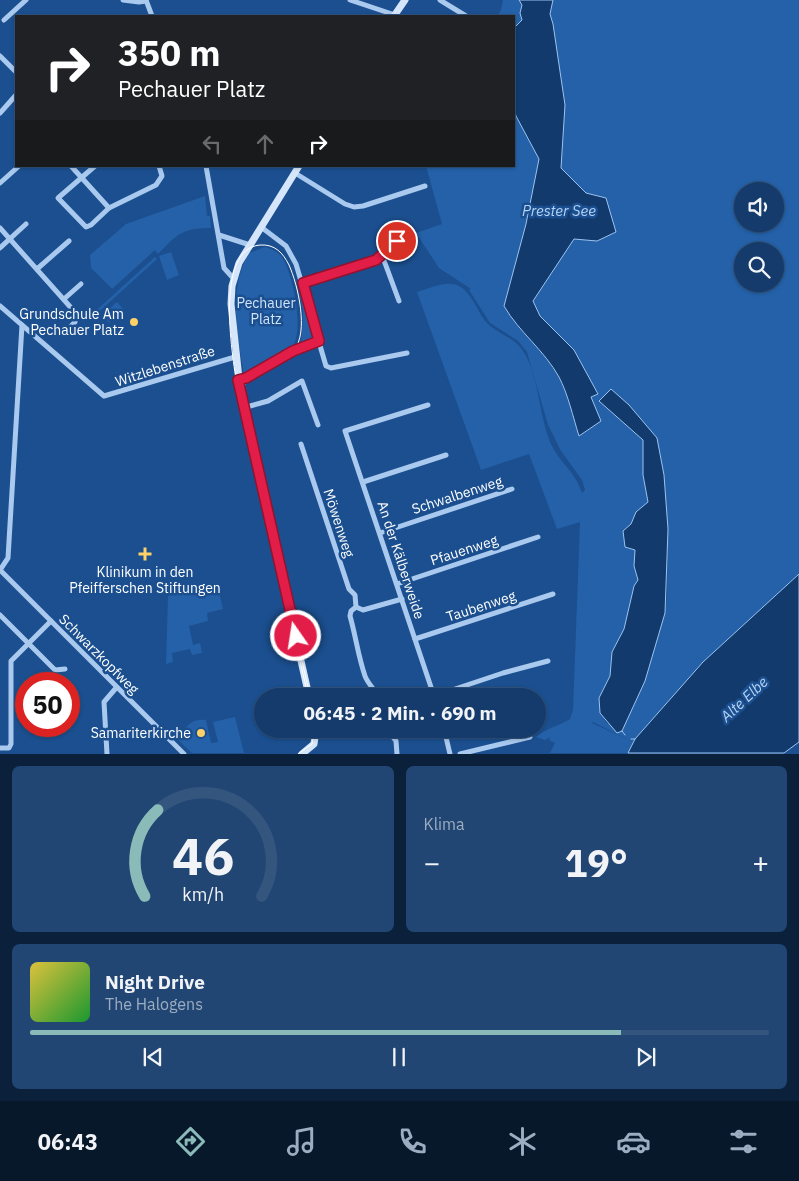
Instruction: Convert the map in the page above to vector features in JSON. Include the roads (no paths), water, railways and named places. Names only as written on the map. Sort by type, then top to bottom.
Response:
[{"type":"main road","points":[[395,15],[405,0]]},
{"type":"main road","points":[[297,169],[248,248],[234,279],[231,304],[235,357],[243,408],[307,688]]},
{"type":"main road","points":[[302,754],[313,750]]},
{"type":"street","points":[[4,20],[26,0]]},
{"type":"street","points":[[123,0],[139,2],[146,0],[152,15]]},
{"type":"street","points":[[350,0],[391,15]]},
{"type":"street","points":[[440,0],[464,15]]},
{"type":"street","points":[[0,56],[15,71]]},
{"type":"street","points":[[0,113],[15,96]]},
{"type":"street","points":[[0,183],[18,167]]},
{"type":"street","points":[[72,167],[109,208]]},
{"type":"street","points":[[94,167],[58,198],[86,227],[109,208],[156,185],[162,176],[159,167]]},
{"type":"street","points":[[206,167],[224,269],[234,279]]},
{"type":"street","points":[[297,169],[345,204],[354,207],[363,206],[425,186]]},
{"type":"street","points":[[0,248],[26,224]]},
{"type":"street","points":[[261,227],[288,249],[303,283],[326,366],[332,368],[407,353]]},
{"type":"street","points":[[0,228],[64,299],[76,316],[75,322],[63,334]]},
{"type":"street","points":[[219,235],[248,248]]},
{"type":"street","points":[[303,283],[376,260],[396,242],[406,238]]},
{"type":"street","points":[[37,269],[69,241]]},
{"type":"street","points":[[382,255],[399,301]]},
{"type":"street","points":[[64,299],[81,284]]},
{"type":"street","points":[[0,306],[22,326],[8,558],[0,570]]},
{"type":"street","name":"Witzlebenstraße","points":[[22,326],[101,395],[106,396],[235,357]]},
{"type":"street","points":[[238,380],[246,378],[293,351],[319,341]]},
{"type":"street","points":[[243,408],[268,401],[302,381],[318,425]]},
{"type":"street","name":"An der Kälberweide","points":[[428,405],[345,432],[364,482],[431,688]]},
{"type":"street","name":"Möwenweg","points":[[301,444],[348,589],[355,595],[356,607],[351,611],[350,616],[359,644],[358,654],[367,683],[371,688]]},
{"type":"street","points":[[364,482],[446,455]]},
{"type":"street","name":"Schwalbenweg","points":[[380,533],[512,489]]},
{"type":"street","name":"Pfauenweg","points":[[397,584],[538,537]]},
{"type":"street","name":"Schwarzkopfweg","points":[[0,570],[184,754]]},
{"type":"street","name":"Taubenweg","points":[[415,639],[553,594]]},
{"type":"street","points":[[356,607],[363,610],[402,599]]},
{"type":"street","points":[[0,615],[55,670],[65,669]]},
{"type":"street","points":[[0,748],[9,748],[11,744],[11,660],[50,621]]},
{"type":"street","points":[[458,688],[548,661]]},
{"type":"street","points":[[107,754],[104,702],[116,688]]},
{"type":"street","points":[[393,738],[396,742],[397,754]]},
{"type":"street","points":[[446,738],[450,754]]},
{"type":"street","points":[[460,754],[526,738]]},
{"type":"water","name":"Prester See","points":[[519,0],[553,0],[550,14],[565,105],[561,168],[586,193],[606,198],[616,232],[597,241],[574,239],[533,301],[540,316],[574,350],[598,394],[591,397],[601,421],[579,436],[568,398],[559,377],[504,306],[526,224],[539,159],[515,112],[515,27],[522,20],[520,13],[522,5]]},
{"type":"water","points":[[611,389],[629,405],[657,438],[664,475],[668,529],[665,613],[645,681],[622,731],[617,733],[600,713],[599,698],[610,676],[612,652],[624,629],[634,586],[638,580],[634,566],[635,550],[625,547],[623,531],[631,524],[636,512],[648,502],[643,475],[643,440],[599,401]]},
{"type":"water","name":"Alte Elbe","points":[[799,574],[799,742],[784,753],[628,753],[635,739],[703,662]]},
{"type":"waterway","points":[[622,731],[625,735]]},
{"type":"tram line","points":[[306,688],[238,391],[230,333],[231,285],[236,265],[245,251],[260,245],[270,246],[278,250],[289,265],[296,284],[301,332],[294,350],[247,381],[243,389],[242,399],[308,688]]},
{"type":"tram line","points":[[298,754],[312,744],[313,738]]},
{"type":"place","name":"Grundschule Am Pechauer Platz","points":[[134,322]]},
{"type":"place","name":"Klinikum in den Pfeifferschen Stiftungen","points":[[145,554]]},
{"type":"place","name":"Samariterkirche","points":[[201,733]]},
{"type":"park label","name":"Pechauer Platz","points":[[266,312]]}]
